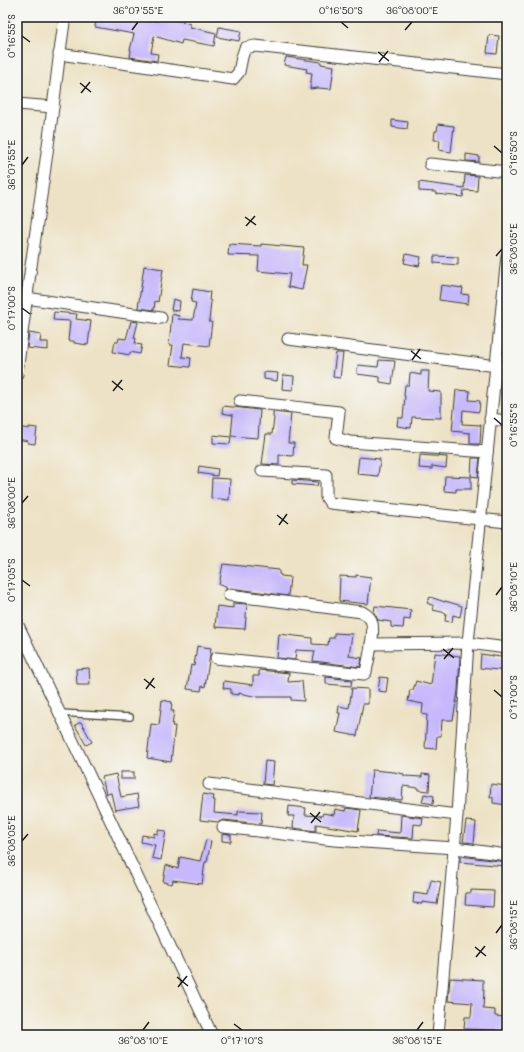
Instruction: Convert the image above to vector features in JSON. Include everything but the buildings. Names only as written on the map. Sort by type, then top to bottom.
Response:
[{"type":"street","points":[[17,374],[26,298],[65,17]]},
{"type":"street","points":[[59,54],[233,79],[239,72],[245,48],[255,46],[507,74]]},
{"type":"street","points":[[17,104],[53,107]]},
{"type":"street","points":[[430,164],[507,172]]},
{"type":"street","points":[[438,1035],[455,848],[468,643],[507,256]]},
{"type":"street","points":[[26,298],[161,318]]},
{"type":"street","points":[[288,339],[497,366]]},
{"type":"street","points":[[240,401],[339,412],[336,438],[350,442],[487,452]]},
{"type":"street","points":[[490,419],[507,421]]},
{"type":"street","points":[[262,471],[326,475],[326,497],[330,503],[507,522]]},
{"type":"street","points":[[216,658],[364,674],[366,672],[371,644],[372,624],[371,618],[362,612],[229,595]]},
{"type":"street","points":[[17,623],[212,1035]]},
{"type":"street","points":[[371,644],[468,643],[507,648]]},
{"type":"street","points":[[209,784],[457,815]]},
{"type":"street","points":[[223,828],[334,840],[455,848],[507,855]]},
{"type":"lane","points":[[60,713],[130,717]]}]
